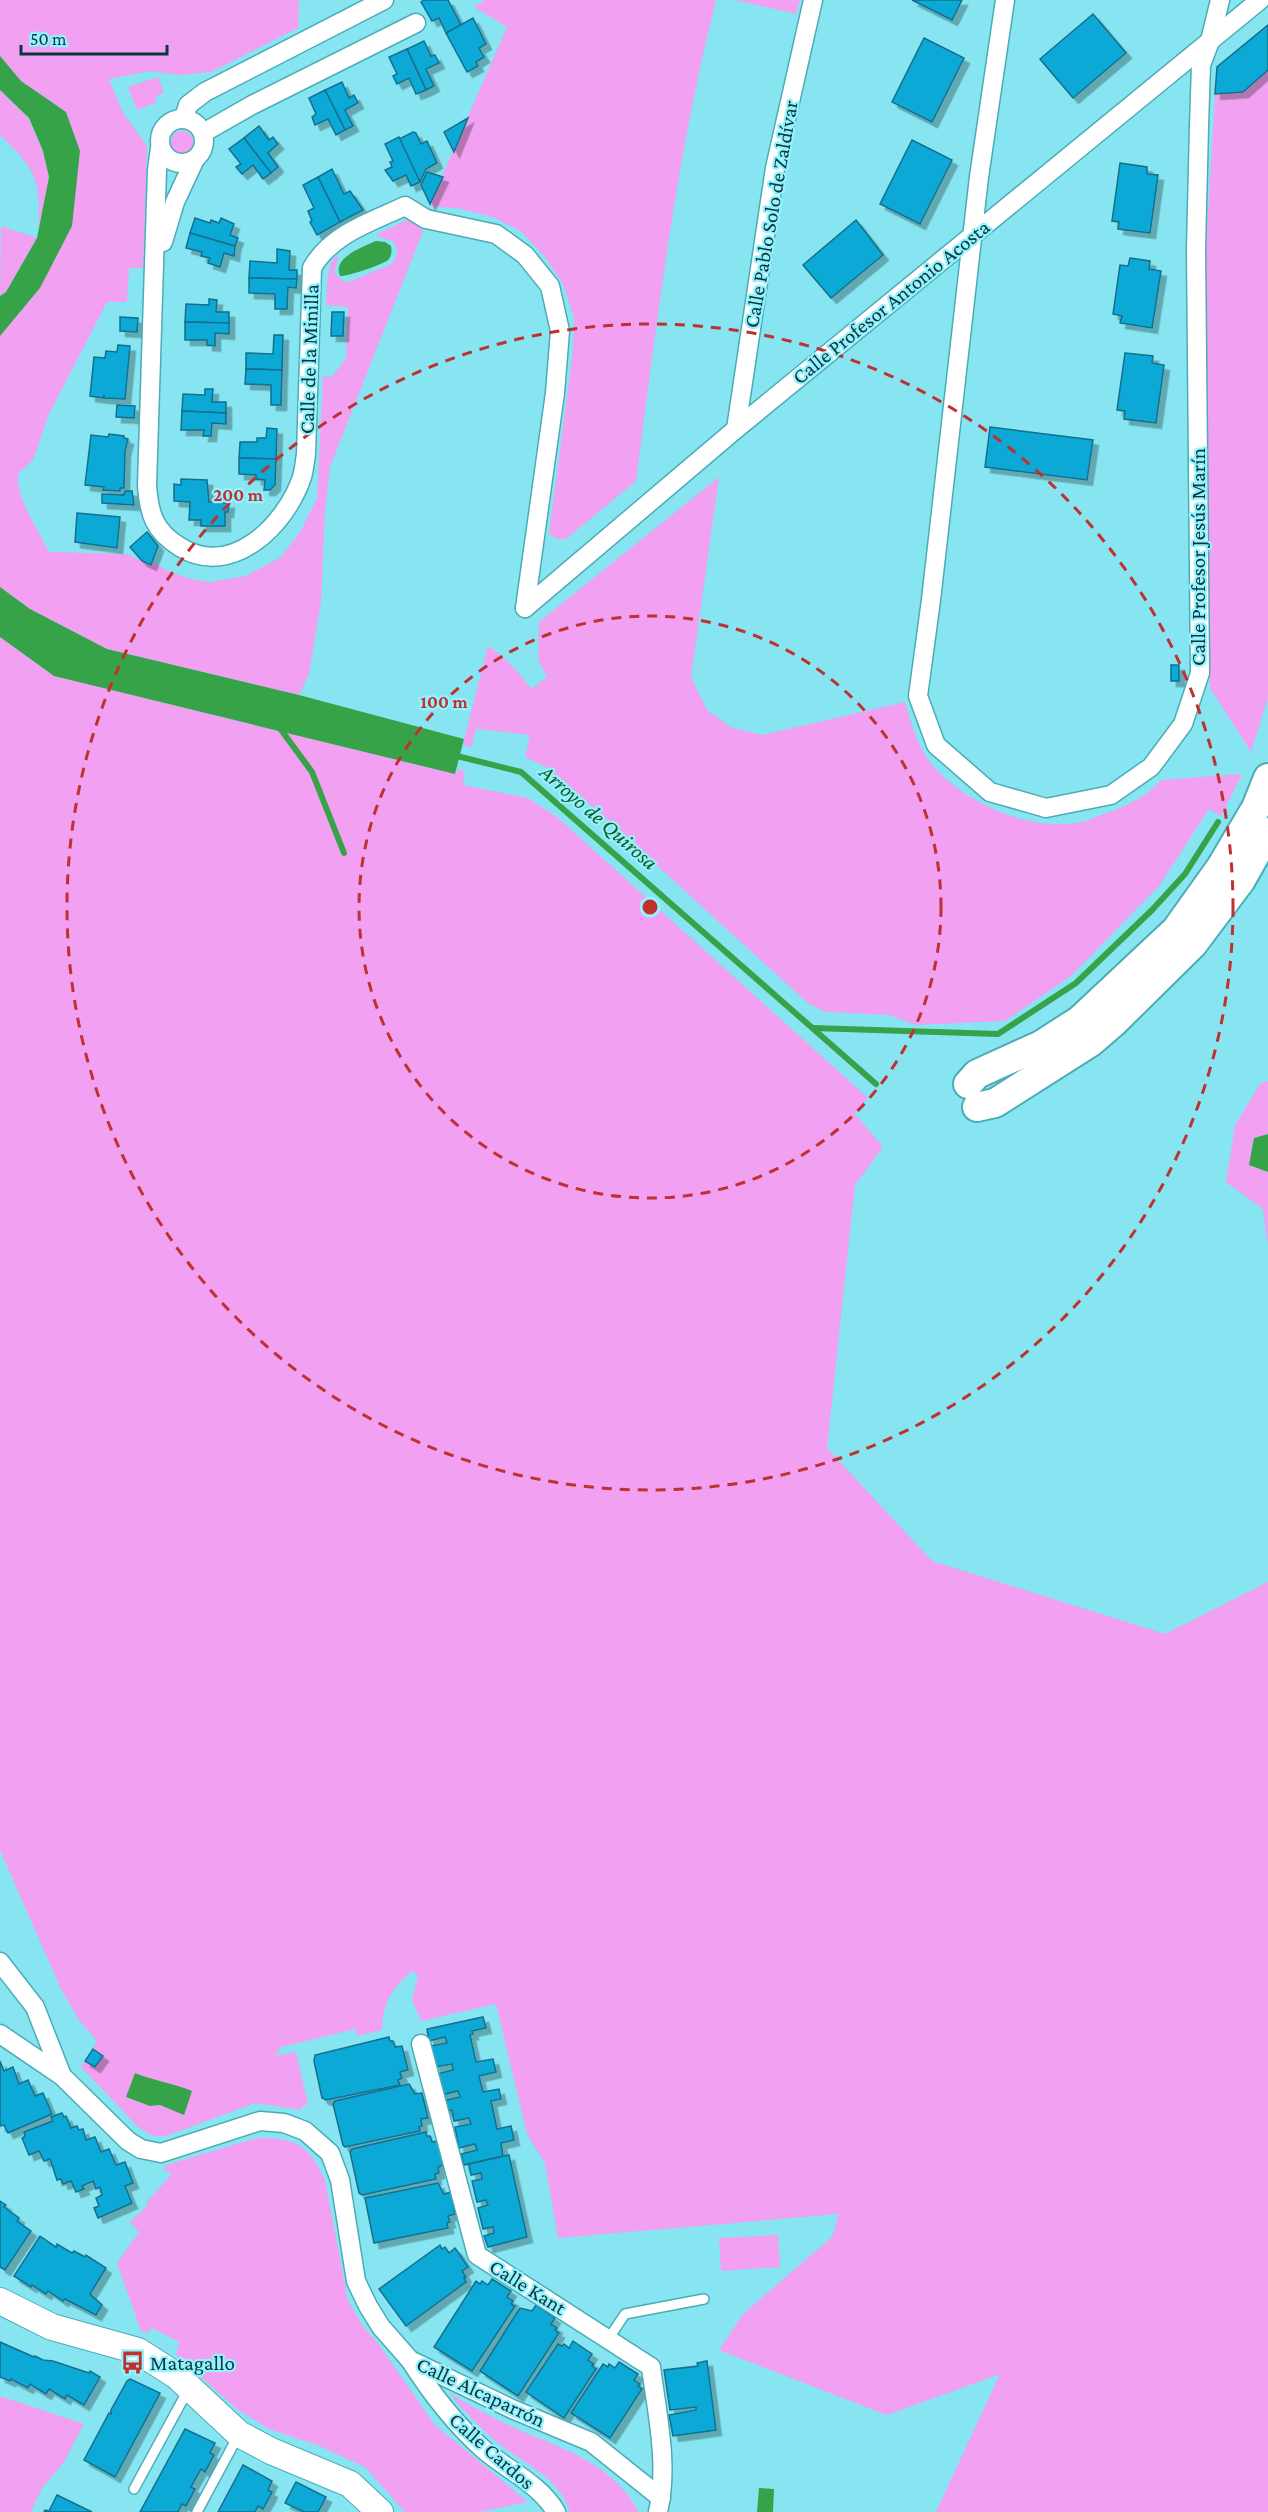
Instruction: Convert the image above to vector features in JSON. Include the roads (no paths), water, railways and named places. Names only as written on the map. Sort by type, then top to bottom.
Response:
[{"type":"main road","points":[[1268,778],[1256,808],[1221,867],[1176,930],[1080,1020],[1041,1045],[977,1074],[972,1096],[995,1102],[1091,1042],[1113,1023],[1193,944],[1241,880],[1268,832]]},
{"type":"street","points":[[184,118],[188,105],[205,92],[384,0]]},
{"type":"street","name":"Calle Pablo Solo de Zaldívar","points":[[736,429],[775,168],[813,0]]},
{"type":"street","name":"Calle Profesor Jesús Marín","points":[[1005,0],[979,177],[918,696],[936,744],[990,792],[1046,808],[1111,795],[1151,767],[1183,724],[1200,673],[1196,249],[1201,65],[1210,41],[1220,0]]},
{"type":"street","name":"Calle Profesor Antonio Acosta","points":[[525,608],[736,429],[1260,0]]},
{"type":"street","points":[[203,134],[252,105],[416,23]]},
{"type":"street","points":[[184,118],[196,123],[203,134],[203,148],[195,159],[182,164],[175,163],[163,154],[160,148],[160,133],[164,127],[176,119],[184,118]]},
{"type":"street","name":"Calle de la Minilla","points":[[160,148],[157,170],[147,485],[149,510],[159,531],[170,541],[192,554],[214,558],[241,551],[265,535],[287,507],[302,477],[306,454],[312,268],[320,253],[336,239],[405,206],[426,219],[496,234],[525,255],[550,286],[560,331],[555,393],[525,608]]},
{"type":"street","name":"Calle de la Minilla","points":[[155,282],[165,230],[195,159]]},
{"type":"street","points":[[0,1962],[35,2007],[62,2076]]},
{"type":"street","name":"Calle Alcaparrón","points":[[0,2034],[62,2076],[128,2141],[141,2149],[161,2153],[260,2121],[284,2123],[305,2131],[330,2153],[340,2180],[356,2281],[381,2327],[410,2360],[512,2409],[591,2442],[662,2507]]},
{"type":"street","name":"Calle Kant","points":[[421,2044],[477,2255],[651,2367],[663,2462],[662,2507]]},
{"type":"street","points":[[0,2301],[52,2327],[138,2351],[177,2376],[239,2434],[271,2451],[350,2484],[380,2512]]},
{"type":"street","name":"Calle Cardos","points":[[410,2360],[436,2401],[483,2449],[533,2486],[556,2512]]},
{"type":"lane","points":[[609,2338],[625,2314],[704,2299]]},
{"type":"lane","points":[[134,2489],[189,2387]]},
{"type":"lane","points":[[197,2512],[239,2434]]},
{"type":"waterway","points":[[279,727],[312,772],[344,853]]},
{"type":"waterway","name":"Arroyo de Quirosa","points":[[453,755],[521,772],[876,1084]]},
{"type":"waterway","points":[[813,1028],[998,1034],[1076,983],[1152,910],[1185,874],[1218,822]]},
{"type":"place","name":"Matagallo","points":[[132,2363]]}]
